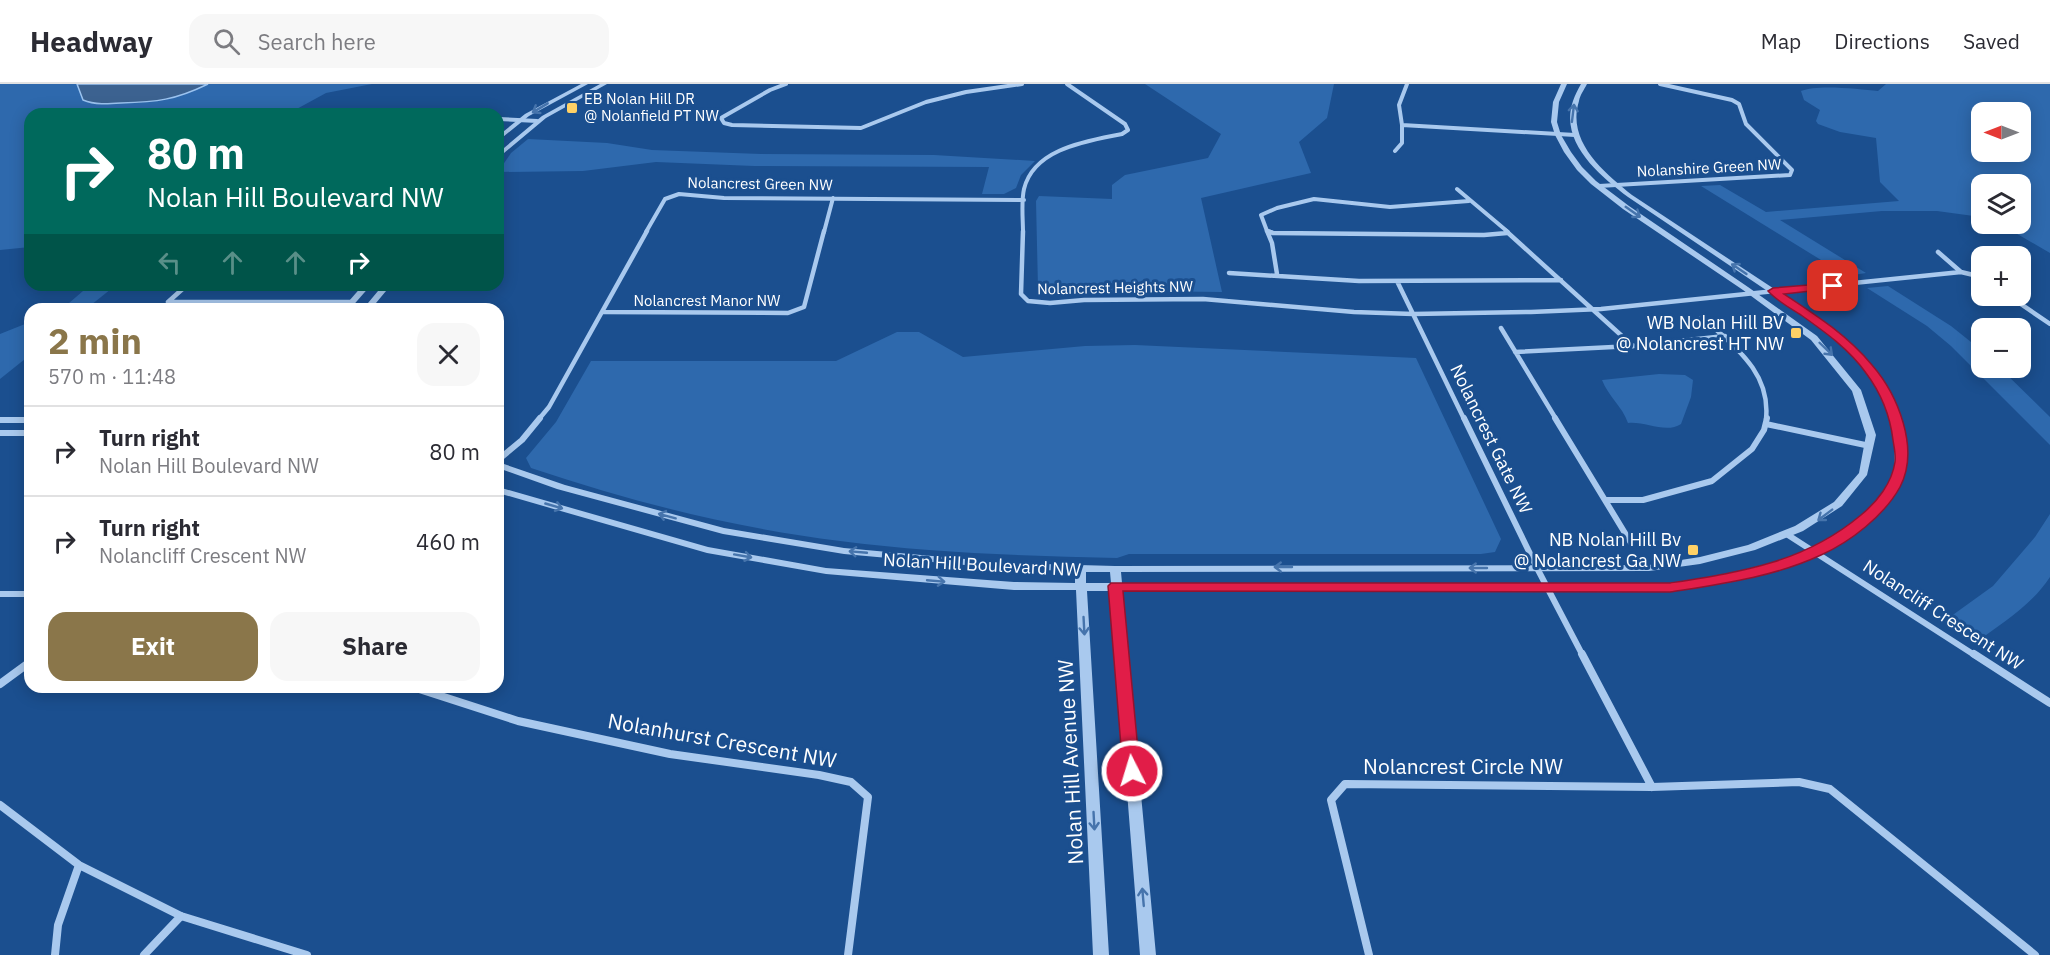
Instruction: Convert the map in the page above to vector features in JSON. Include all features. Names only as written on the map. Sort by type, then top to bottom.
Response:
[{"type":"street","points":[[504,134],[555,99],[585,84]]},
{"type":"street","points":[[504,151],[537,122],[558,108],[604,84]]},
{"type":"street","points":[[786,84],[770,90],[721,118],[724,123],[742,126],[861,128],[874,124],[892,113],[938,98],[963,92],[1022,84]]},
{"type":"street","name":"Nolancrest Heights NW","points":[[1067,84],[1125,124],[1128,130],[1122,134],[1069,146],[1048,158],[1031,173],[1026,181],[1020,294],[1028,301],[1050,303],[1084,300],[1203,299],[1322,310],[1413,314],[1595,310],[1753,294]]},
{"type":"street","points":[[1395,151],[1402,147],[1404,142],[1399,105],[1407,84]]},
{"type":"street","name":"Nolan Hill Boulevard NW","points":[[504,467],[561,488],[723,531],[844,551],[1009,566],[1539,573],[1649,568],[1724,557],[1788,535],[1816,521],[1843,501],[1859,481],[1867,466],[1870,446],[1869,425],[1861,401],[1849,378],[1835,358],[1814,338],[1599,186],[1582,171],[1557,134],[1553,120],[1554,104],[1564,84]]},
{"type":"street","name":"Nolan Hill Boulevard NW","points":[[504,492],[707,550],[815,569],[1014,586],[1548,589],[1670,587],[1701,584],[1779,566],[1816,552],[1848,533],[1875,511],[1894,487],[1902,462],[1901,441],[1897,420],[1884,390],[1870,369],[1831,331],[1616,185],[1594,164],[1575,135],[1571,121],[1572,108],[1584,84]]},
{"type":"street","name":"Nolanshire Green NW","points":[[1599,186],[1790,175],[1792,170],[1746,124],[1739,104],[1732,100],[1660,84]]},
{"type":"street","points":[[504,120],[537,122]]},
{"type":"street","points":[[1402,125],[1575,135]]},
{"type":"street","points":[[1457,189],[1633,346]]},
{"type":"street","name":"Nolancrest Green NW","points":[[504,455],[522,440],[549,407],[665,200],[679,194],[724,198],[1024,200]]},
{"type":"street","name":"Nolancrest Manor NW","points":[[604,312],[788,313],[804,307],[833,198]]},
{"type":"street","points":[[1277,274],[1272,243],[1261,215],[1277,208],[1314,199],[1390,207],[1469,201]]},
{"type":"street","points":[[1267,231],[1484,235],[1507,233]]},
{"type":"street","points":[[1938,252],[1961,272]]},
{"type":"street","points":[[1753,294],[1961,272],[1971,274]]},
{"type":"street","points":[[1229,273],[1397,281],[1561,280]]},
{"type":"street","points":[[1397,281],[1413,314]]},
{"type":"street","points":[[180,291],[168,302],[213,303]]},
{"type":"street","points":[[352,303],[362,291]]},
{"type":"street","points":[[372,303],[382,291]]},
{"type":"street","points":[[2024,306],[2050,324]]},
{"type":"street","name":"Nolancrest Gate NW","points":[[1413,314],[1539,573]]},
{"type":"street","points":[[1606,500],[1643,500],[1712,481],[1752,449],[1766,424],[1767,416],[1758,378],[1750,361],[1702,317]]},
{"type":"street","points":[[1501,328],[1631,543]]},
{"type":"street","points":[[1515,352],[1633,346],[1725,336]]},
{"type":"street","points":[[0,420],[24,420]]},
{"type":"street","points":[[1766,424],[1870,446]]},
{"type":"street","points":[[0,434],[24,433]]},
{"type":"street","name":"Nolancliff Crescent NW","points":[[1788,535],[2050,703]]},
{"type":"street","name":"Nolan Hill Avenue NW","points":[[1080,568],[1101,955]]},
{"type":"street","points":[[1114,569],[1148,955]]},
{"type":"street","points":[[1539,573],[1652,787]]},
{"type":"street","points":[[0,594],[24,594]]},
{"type":"street","points":[[0,684],[24,666]]},
{"type":"street","name":"Nolanhurst Crescent NW","points":[[432,693],[519,721],[670,754],[819,775],[851,782],[868,797],[848,955]]},
{"type":"street","name":"Nolancrest Circle NW","points":[[1369,955],[1331,800],[1345,784],[1652,787],[1799,782],[1830,789],[2035,955]]},
{"type":"street","points":[[0,805],[79,865],[181,916],[308,955]]},
{"type":"street","points":[[55,955],[58,925],[79,865]]},
{"type":"street","points":[[144,955],[181,916]]},
{"type":"shaded area","points":[[0,84],[372,84],[326,93],[298,108],[24,108],[24,248],[0,250]]},
{"type":"shaded area","points":[[77,84],[208,84],[186,94],[166,99],[106,104],[83,100]]},
{"type":"shaded area","points":[[1145,84],[1334,84],[1327,118],[1299,142],[1311,173],[1201,198],[1222,292],[1143,291],[1062,295],[1040,292],[1038,288],[1036,201],[1039,196],[1112,199],[1112,185],[1125,175],[1208,158],[1221,134]]},
{"type":"shaded area","points":[[1886,84],[2050,84],[2050,253],[2017,234],[2031,234],[2031,174],[1971,174],[1971,216],[1937,211],[1882,211],[1780,220],[1866,273],[1847,276],[1701,186],[1720,185],[1766,212],[1899,201],[1880,182],[1876,138],[1840,132],[1818,124],[1816,121],[1820,110],[1804,100],[1801,91],[1827,87],[1878,91]]},
{"type":"shaded area","points":[[528,139],[607,143],[652,150],[761,154],[934,155],[1035,161],[1021,175],[1016,188],[1004,194],[982,194],[989,167],[754,166],[656,162],[583,171],[504,172],[504,163],[511,153]]},
{"type":"shaded area","points":[[1888,286],[1951,326],[1971,342],[1971,366],[1927,326],[1867,288]]},
{"type":"shaded area","points":[[83,291],[108,291],[94,303],[69,303]]},
{"type":"shaded area","points":[[24,324],[24,360],[0,379],[0,334]]},
{"type":"shaded area","points":[[897,332],[919,332],[963,357],[1085,346],[1135,345],[1416,358],[1501,539],[1495,552],[1481,554],[1129,554],[1117,558],[944,551],[801,536],[723,521],[645,503],[531,468],[526,458],[556,422],[591,361],[836,361]]},
{"type":"shaded area","points":[[1659,374],[1685,375],[1693,380],[1691,397],[1681,424],[1662,428],[1628,423],[1602,380]]},
{"type":"shaded area","points":[[1983,378],[2010,378],[2050,417],[2050,445]]},
{"type":"shaded area","points":[[2050,514],[2050,577],[2043,587],[2016,613],[1975,643],[1943,622],[1993,586],[2035,537]]},
{"type":"place","name":"EB Nolan Hill DR @ Nolanfield PT NW","points":[[572,108]]},
{"type":"place","name":"WB Nolan Hill BV @ Nolancrest HT NW","points":[[1796,333]]},
{"type":"place","name":"NB Nolan Hill Bv @ Nolancrest Ga NW","points":[[1693,550]]},
{"type":"route","points":[[1132,771],[1116,586],[1548,589],[1670,587],[1738,577],[1779,566],[1816,552],[1848,533],[1875,511],[1894,487],[1902,462],[1897,420],[1884,390],[1870,369],[1851,349],[1831,331],[1773,291],[1833,286]]}]
